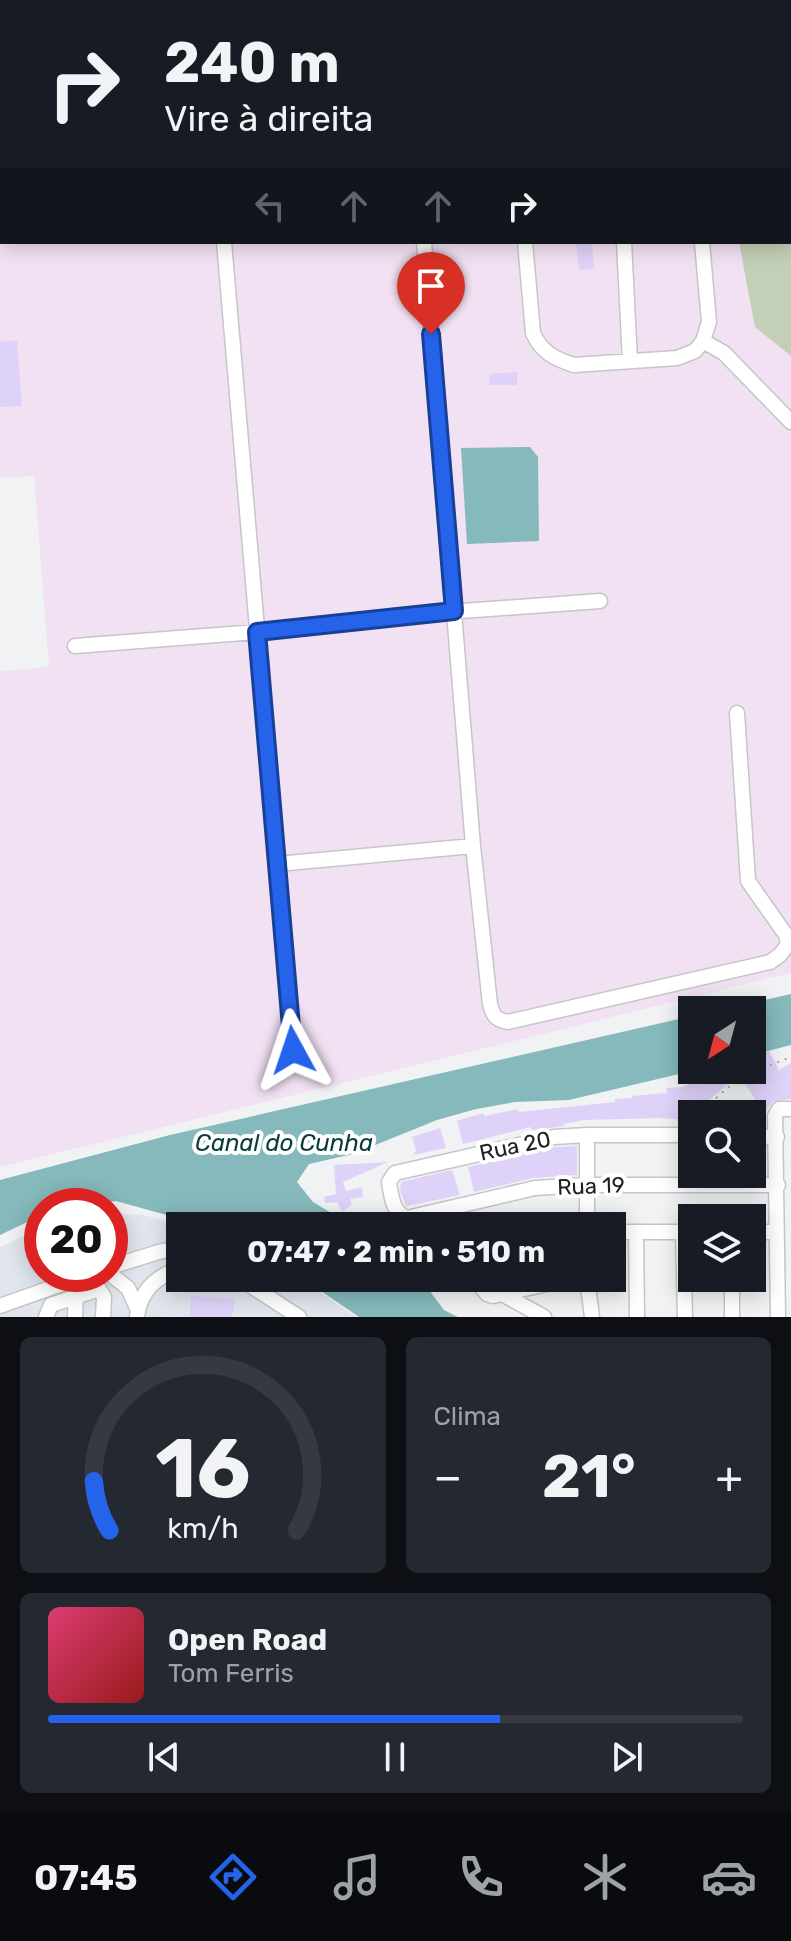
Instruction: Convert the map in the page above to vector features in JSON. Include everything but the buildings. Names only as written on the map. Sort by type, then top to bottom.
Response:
[{"type":"street","points":[[224,244],[293,1050]]},
{"type":"street","points":[[424,244],[473,846],[490,1004],[493,1015],[499,1020],[508,1022],[770,962],[780,955],[788,944],[789,932],[748,881],[737,713]]},
{"type":"street","points":[[525,244],[533,333],[538,346],[558,360],[574,365],[689,355],[703,341],[709,322],[702,244]]},
{"type":"street","points":[[624,244],[630,361]]},
{"type":"street","points":[[703,341],[724,353],[791,422]]},
{"type":"street","points":[[75,646],[257,632],[454,611],[600,601]]},
{"type":"street","points":[[277,864],[473,846]]},
{"type":"street","points":[[778,1317],[777,1137],[784,1111]]},
{"type":"street","points":[[586,1212],[587,1135]]},
{"type":"street","name":"Rua 20","points":[[397,1212],[389,1182],[395,1173],[554,1137],[678,1135]]},
{"type":"street","points":[[766,1137],[777,1137]]},
{"type":"street","name":"Rua 19","points":[[459,1212],[535,1188],[778,1185]]},
{"type":"street","points":[[626,1232],[678,1232]]},
{"type":"street","points":[[636,1232],[637,1317]]},
{"type":"street","points":[[766,1232],[777,1232]]},
{"type":"street","points":[[128,1261],[166,1251]]},
{"type":"street","points":[[138,1314],[144,1295],[157,1278],[166,1274]]},
{"type":"street","points":[[128,1288],[138,1314]]},
{"type":"street","points":[[46,1317],[51,1305],[99,1289],[104,1297],[103,1317]]},
{"type":"street","points":[[0,1306],[41,1292]]},
{"type":"street","points":[[75,1317],[78,1292]]},
{"type":"street","points":[[261,1292],[299,1317]]},
{"type":"street","points":[[486,1292],[489,1295],[516,1292]]},
{"type":"street","points":[[588,1292],[590,1317]]},
{"type":"street","points":[[685,1317],[686,1292]]},
{"type":"street","points":[[732,1292],[732,1317]]},
{"type":"street","points":[[504,1295],[544,1317]]},
{"type":"path","points":[[714,1100],[740,1077],[791,1057]]},
{"type":"shaded area","points":[[0,244],[791,244],[791,973],[697,996],[678,996],[678,1001],[0,1167],[0,671],[49,667],[34,476],[0,478]]},
{"type":"shaded area","points":[[128,1215],[143,1215],[166,1220],[166,1292],[319,1292],[356,1317],[0,1317],[0,1247],[24,1236],[24,1292],[128,1292]]},
{"type":"green space","points":[[739,244],[791,244],[791,356],[755,327]]},
{"type":"water","points":[[530,447],[538,457],[539,541],[467,544],[461,448]]},
{"type":"water","points":[[791,994],[791,1045],[766,1051],[766,1000]]},
{"type":"water","name":"Canal do Cunha","points":[[678,1019],[678,1074],[569,1100],[515,1102],[476,1109],[437,1120],[353,1154],[309,1164],[297,1182],[313,1202],[330,1212],[166,1212],[166,1215],[128,1204],[128,1188],[24,1188],[24,1224],[0,1235],[0,1180],[170,1135]]},
{"type":"water","points":[[322,1292],[430,1292],[444,1310],[458,1317],[359,1317]]},
{"type":"route","points":[[293,1050],[257,632],[454,611],[431,334]]}]
